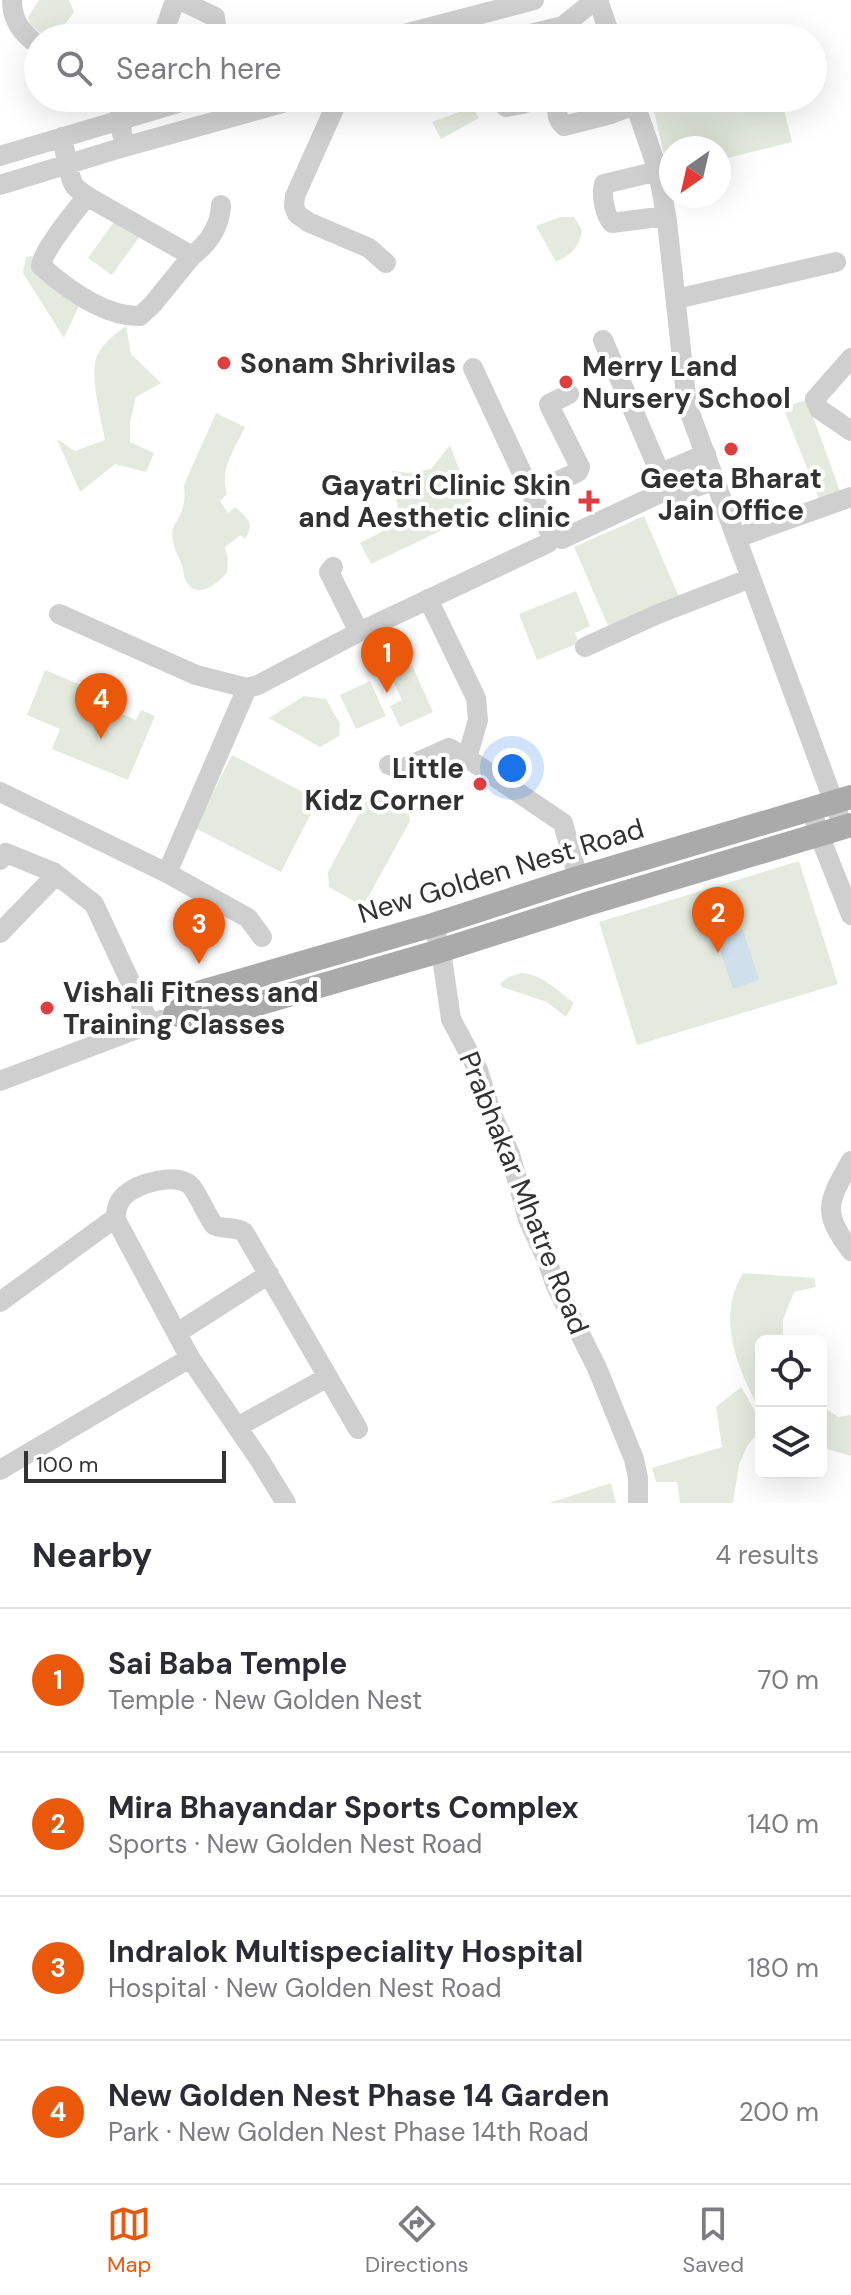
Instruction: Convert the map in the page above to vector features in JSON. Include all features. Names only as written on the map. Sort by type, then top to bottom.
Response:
[{"type":"main road","name":"New Golden Nest Road","points":[[175,1014],[201,992],[433,925],[832,802]]},
{"type":"main road","name":"New Golden Nest Road","points":[[175,1014],[202,1020],[441,951],[847,826]]},
{"type":"street","points":[[12,0],[14,16],[24,34]]},
{"type":"street","points":[[167,24],[173,6],[180,0],[215,17],[216,24]]},
{"type":"street","points":[[442,24],[534,0]]},
{"type":"street","points":[[566,24],[596,0],[605,24]]},
{"type":"street","points":[[0,156],[132,112]]},
{"type":"street","points":[[124,147],[132,112]]},
{"type":"street","points":[[0,185],[250,112]]},
{"type":"street","points":[[333,112],[295,196],[294,206],[297,214],[308,222],[369,248],[386,263]]},
{"type":"street","points":[[557,112],[558,121],[564,126],[615,112]]},
{"type":"street","points":[[638,112],[658,171],[666,216],[687,405],[832,802],[847,826]]},
{"type":"street","points":[[62,137],[72,183],[87,196],[192,256]]},
{"type":"street","points":[[658,171],[604,184],[602,189],[608,219],[612,223],[666,216]]},
{"type":"street","points":[[87,196],[41,266],[84,299],[128,316],[140,316],[152,305],[201,249],[214,232],[221,205]]},
{"type":"street","points":[[676,299],[836,262]]},
{"type":"street","points":[[603,340],[665,485],[678,493],[716,480]]},
{"type":"street","points":[[851,358],[815,399],[819,409],[851,431]]},
{"type":"street","points":[[473,375],[553,539]]},
{"type":"street","points":[[531,493],[578,472],[580,467],[549,404],[569,394]]},
{"type":"street","points":[[665,485],[668,470],[706,454]]},
{"type":"street","points":[[59,614],[196,675],[247,688],[665,485]]},
{"type":"street","points":[[736,538],[851,497]]},
{"type":"street","points":[[333,567],[329,572],[359,632]]},
{"type":"street","points":[[585,647],[658,614],[751,578]]},
{"type":"street","points":[[428,599],[476,698],[478,720],[467,758]]},
{"type":"street","points":[[167,873],[247,688]]},
{"type":"street","points":[[389,765],[402,769],[449,748],[467,758],[563,823],[578,878]]},
{"type":"street","points":[[0,792],[167,873],[248,918],[262,937]]},
{"type":"street","points":[[832,802],[819,835],[851,915]]},
{"type":"street","points":[[0,860],[6,853],[56,875],[94,904],[150,1024]]},
{"type":"street","points":[[0,933],[56,875]]},
{"type":"street","name":"Prabhakar Mhatre Road","points":[[433,925],[441,951],[451,1019],[478,1070],[492,1115],[510,1154],[528,1219],[556,1286],[597,1368],[634,1459],[638,1503]]},
{"type":"street","name":"New Golden Nest Road","points":[[0,1081],[175,1014]]},
{"type":"street","points":[[851,1161],[831,1203],[831,1217],[836,1231],[851,1251]]},
{"type":"street","points":[[286,1503],[190,1358],[115,1218],[118,1204],[126,1194],[141,1185],[167,1179],[181,1181],[190,1185],[214,1225],[244,1232],[358,1429]]},
{"type":"street","points":[[0,1302],[115,1218]]},
{"type":"street","points":[[177,1333],[269,1274]]},
{"type":"street","points":[[0,1470],[190,1358]]},
{"type":"street","points":[[237,1427],[328,1377]]},
{"type":"shaded area","points":[[39,0],[69,0],[74,12],[65,24],[30,24],[28,17]]},
{"type":"shaded area","points":[[459,112],[476,112],[479,118],[441,139],[432,122]]},
{"type":"shaded area","points":[[654,112],[784,112],[792,142],[731,157],[731,136],[660,136]]},
{"type":"shaded area","points":[[560,217],[574,217],[582,230],[574,250],[556,262],[536,226]]},
{"type":"shaded area","points":[[116,219],[140,236],[112,275],[88,258]]},
{"type":"shaded area","points":[[43,254],[79,306],[64,338],[23,273],[26,257]]},
{"type":"shaded area","points":[[126,326],[131,354],[161,383],[136,397],[130,422],[130,442],[154,453],[146,472],[115,464],[80,492],[57,439],[75,451],[105,440],[96,392],[96,358],[111,337]]},
{"type":"shaded area","points":[[807,400],[840,491],[819,499],[783,407]]},
{"type":"shaded area","points":[[216,413],[245,427],[229,459],[225,476],[227,494],[220,501],[228,513],[235,507],[250,525],[245,539],[241,535],[225,547],[227,573],[207,589],[196,590],[185,579],[172,533],[183,507],[184,485]]},
{"type":"shaded area","points":[[450,445],[476,514],[371,564],[360,543],[397,524],[392,471],[409,473],[431,469]]},
{"type":"shaded area","points":[[644,516],[680,599],[609,628],[574,547]]},
{"type":"shaded area","points":[[576,591],[590,626],[575,633],[579,643],[537,660],[519,614]]},
{"type":"shaded area","points":[[412,665],[433,712],[400,727],[390,706],[402,700],[390,674]]},
{"type":"shaded area","points":[[45,670],[124,703],[120,713],[136,720],[141,710],[155,716],[128,780],[52,749],[60,729],[27,715]]},
{"type":"shaded area","points":[[370,681],[386,716],[356,729],[340,695]]},
{"type":"shaded area","points":[[304,696],[326,699],[340,724],[339,736],[320,747],[269,718]]},
{"type":"shaded area","points":[[232,755],[318,800],[281,872],[195,828]]},
{"type":"shaded area","points":[[379,796],[409,814],[410,821],[366,901],[359,904],[329,887],[328,872],[365,803]]},
{"type":"shaded area","points":[[799,861],[838,984],[637,1045],[599,922]]},
{"type":"shaded area","points":[[521,973],[543,980],[574,1003],[566,1017],[547,1002],[502,987],[500,983]]},
{"type":"shaded area","points":[[743,1273],[814,1278],[816,1287],[794,1292],[783,1320],[783,1335],[755,1335],[755,1400],[733,1344],[730,1326],[735,1290]]},
{"type":"shaded area","points":[[741,1387],[755,1411],[755,1436],[739,1465],[733,1503],[680,1503],[677,1482],[656,1482],[652,1468],[722,1447],[716,1407]]},
{"type":"shaded area","points":[[827,1409],[838,1417],[851,1415],[851,1456],[827,1449]]},
{"type":"shaded area","points":[[611,1483],[616,1503],[549,1503]]},
{"type":"water","points":[[743,930],[759,980],[733,989],[716,939]]},
{"type":"place","name":"Sonam Shrivilas","points":[[224,363]]},
{"type":"place","name":"Merry Land Nursery School","points":[[566,382]]},
{"type":"place","name":"Geeta Bharat Jain Office","points":[[731,449]]},
{"type":"place","name":"Gayatri Clinic Skin and Aesthetic clinic","points":[[589,501]]},
{"type":"place","name":"Sai Baba Temple","points":[[387,693]]},
{"type":"place","name":"New Golden Nest Phase 14 Garden","points":[[101,739]]},
{"type":"place","name":"Little Kidz Corner","points":[[480,784]]},
{"type":"place","name":"Mira Bhayandar Sports Complex","points":[[718,953]]},
{"type":"place","name":"Indralok Multispeciality Hospital","points":[[199,964]]},
{"type":"place","name":"Vishali Fitness and Training Classes","points":[[47,1008]]}]
